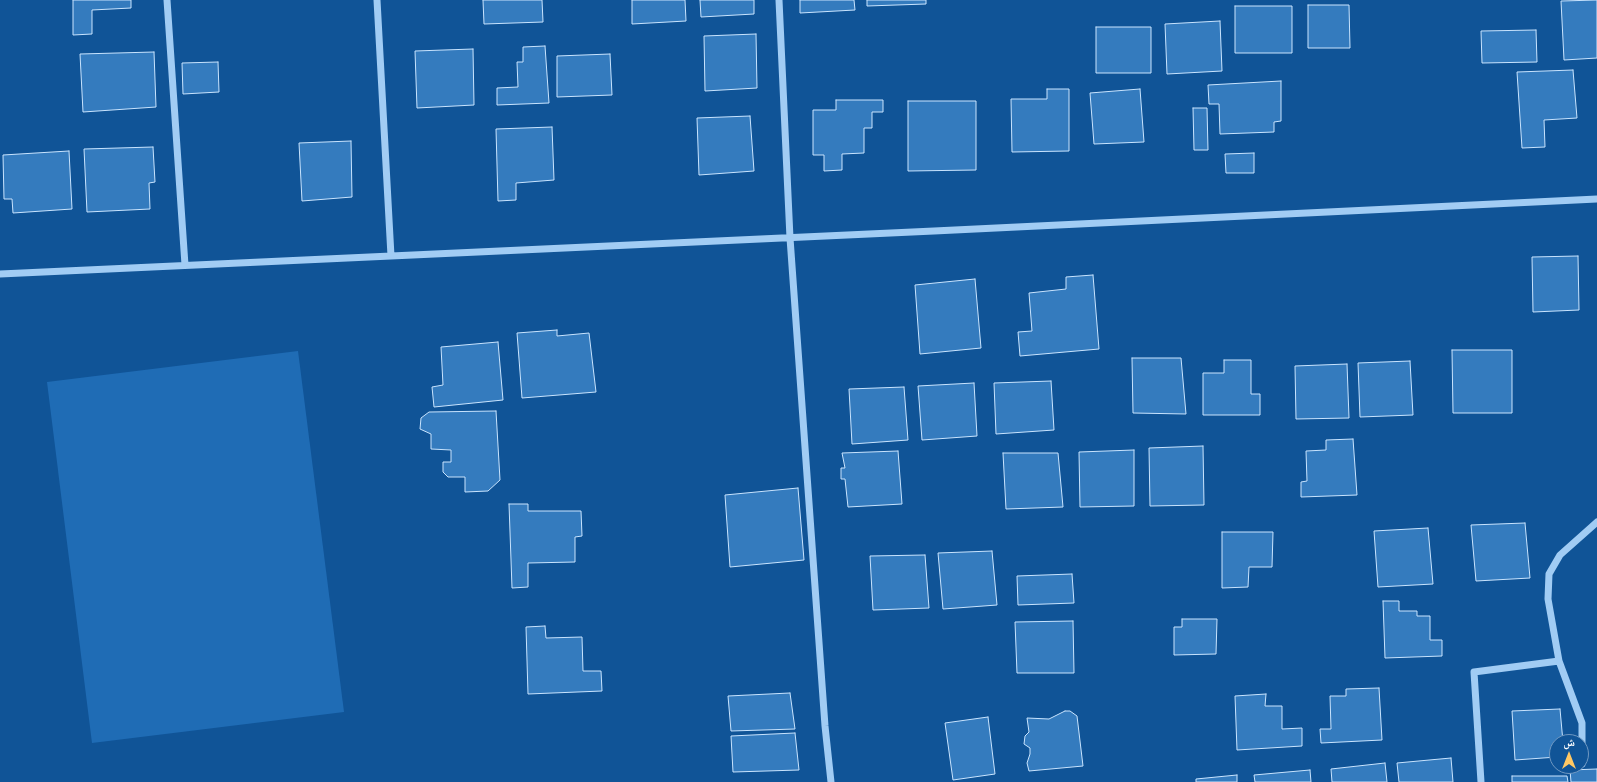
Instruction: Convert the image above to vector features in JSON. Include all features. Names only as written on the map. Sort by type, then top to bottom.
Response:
[{"type":"street","points":[[167,0],[186,265]]},
{"type":"street","points":[[377,0],[391,256]]},
{"type":"street","points":[[779,0],[790,238],[824,718],[831,782]]},
{"type":"street","points":[[0,274],[1597,199]]},
{"type":"street","points":[[1582,734],[1582,723],[1559,661],[1548,599],[1550,574],[1560,555],[1597,522]]},
{"type":"street","points":[[1481,782],[1474,672],[1559,661]]},
{"type":"shaded area","points":[[298,351],[344,712],[92,743],[47,382]]},
{"type":"building","points":[[73,0],[131,0],[131,8],[92,10],[92,34],[73,35]]},
{"type":"building","points":[[483,0],[542,0],[543,22],[484,24]]},
{"type":"building","points":[[632,0],[685,0],[686,21],[632,24]]},
{"type":"building","points":[[700,0],[754,0],[754,14],[701,17]]},
{"type":"building","points":[[800,0],[854,0],[855,10],[800,13]]},
{"type":"building","points":[[867,0],[926,0],[926,4],[867,6]]},
{"type":"building","points":[[1597,0],[1597,58],[1564,60],[1561,1]]},
{"type":"building","points":[[1308,5],[1349,5],[1350,48],[1308,48]]},
{"type":"building","points":[[1235,6],[1292,6],[1292,53],[1235,53]]},
{"type":"building","points":[[1220,21],[1222,71],[1167,74],[1165,24]]},
{"type":"building","points":[[1096,27],[1151,27],[1151,73],[1096,73]]},
{"type":"building","points":[[1536,30],[1537,62],[1482,63],[1481,31]]},
{"type":"building","points":[[756,34],[757,88],[705,91],[704,36]]},
{"type":"building","points":[[545,46],[549,103],[497,105],[497,88],[518,87],[517,62],[523,62],[523,47]]},
{"type":"building","points":[[473,49],[474,105],[417,108],[415,51]]},
{"type":"building","points":[[154,52],[156,107],[83,112],[80,54]]},
{"type":"building","points":[[610,54],[612,95],[557,97],[557,56]]},
{"type":"building","points":[[218,62],[219,92],[183,94],[182,63]]},
{"type":"building","points":[[1573,70],[1577,118],[1544,120],[1545,147],[1522,148],[1517,72]]},
{"type":"building","points":[[1281,81],[1281,121],[1274,122],[1274,132],[1220,134],[1219,104],[1209,104],[1208,85]]},
{"type":"building","points":[[1047,89],[1069,89],[1069,151],[1012,152],[1011,99],[1047,99]]},
{"type":"building","points":[[1140,89],[1144,142],[1094,144],[1090,93]]},
{"type":"building","points":[[836,100],[883,100],[883,112],[872,112],[872,128],[864,128],[864,153],[842,154],[842,170],[824,171],[824,155],[813,155],[813,110],[836,110]]},
{"type":"building","points":[[908,101],[976,101],[976,170],[908,171]]},
{"type":"building","points":[[1193,108],[1207,108],[1208,150],[1194,150]]},
{"type":"building","points":[[750,116],[754,171],[699,175],[697,118]]},
{"type":"building","points":[[552,127],[554,180],[516,183],[516,200],[498,201],[496,129]]},
{"type":"building","points":[[351,141],[352,197],[302,201],[299,143]]},
{"type":"building","points":[[153,147],[155,182],[149,183],[150,209],[87,212],[84,149]]},
{"type":"building","points":[[69,151],[72,209],[13,213],[12,199],[4,199],[3,155]]},
{"type":"building","points":[[1254,153],[1254,173],[1226,173],[1225,154]]},
{"type":"building","points":[[1578,256],[1579,310],[1533,312],[1532,257]]},
{"type":"building","points":[[1093,275],[1099,349],[1020,356],[1018,332],[1032,331],[1029,293],[1066,289],[1066,277]]},
{"type":"building","points":[[975,279],[981,348],[920,354],[915,285]]},
{"type":"building","points":[[557,330],[557,336],[589,333],[596,392],[522,398],[517,333]]},
{"type":"building","points":[[498,342],[503,400],[434,407],[432,387],[443,385],[441,347]]},
{"type":"building","points":[[1452,350],[1512,350],[1512,413],[1453,413]]},
{"type":"building","points":[[1132,358],[1181,358],[1186,414],[1133,413]]},
{"type":"building","points":[[1224,360],[1251,360],[1251,394],[1260,394],[1260,415],[1203,415],[1203,373],[1224,373]]},
{"type":"building","points":[[1410,361],[1413,415],[1360,417],[1358,363]]},
{"type":"building","points":[[1347,364],[1349,418],[1296,419],[1295,366]]},
{"type":"building","points":[[1051,381],[1054,430],[996,434],[994,383]]},
{"type":"building","points":[[974,383],[977,436],[922,440],[918,386]]},
{"type":"building","points":[[904,387],[908,440],[852,444],[849,389]]},
{"type":"building","points":[[496,411],[500,480],[488,491],[465,492],[465,477],[448,477],[443,472],[443,462],[451,462],[451,450],[431,449],[431,434],[420,429],[421,418],[429,412]]},
{"type":"building","points":[[1353,439],[1357,495],[1301,497],[1301,482],[1307,481],[1306,451],[1326,450],[1326,440]]},
{"type":"building","points":[[1203,446],[1204,505],[1150,506],[1149,448]]},
{"type":"building","points":[[1134,450],[1134,506],[1080,507],[1079,452]]},
{"type":"building","points":[[898,451],[902,504],[848,507],[845,479],[841,479],[841,468],[845,468],[842,453]]},
{"type":"building","points":[[1003,453],[1058,453],[1063,507],[1006,509]]},
{"type":"building","points":[[798,488],[804,560],[730,567],[725,495]]},
{"type":"building","points":[[509,504],[528,504],[528,511],[581,511],[582,536],[575,537],[575,562],[528,563],[528,587],[512,588]]},
{"type":"building","points":[[1525,523],[1530,578],[1476,581],[1471,525]]},
{"type":"building","points":[[1428,528],[1433,584],[1378,587],[1374,531]]},
{"type":"building","points":[[1222,532],[1273,532],[1272,567],[1249,567],[1248,587],[1222,588]]},
{"type":"building","points":[[992,551],[997,605],[943,609],[938,553]]},
{"type":"building","points":[[925,555],[929,608],[873,610],[870,556]]},
{"type":"building","points":[[1072,574],[1074,603],[1018,605],[1017,576]]},
{"type":"building","points":[[1383,601],[1399,601],[1399,611],[1417,611],[1417,616],[1430,616],[1430,640],[1442,640],[1442,656],[1385,658]]},
{"type":"building","points":[[1182,619],[1217,619],[1216,654],[1174,655],[1174,627],[1182,627]]},
{"type":"building","points":[[1073,621],[1074,673],[1017,673],[1015,622]]},
{"type":"building","points":[[545,626],[546,638],[582,637],[583,671],[601,671],[602,691],[528,694],[526,627]]},
{"type":"building","points":[[1379,688],[1382,740],[1321,743],[1320,729],[1331,729],[1330,696],[1346,696],[1346,689]]},
{"type":"building","points":[[790,693],[795,729],[731,731],[728,696]]},
{"type":"building","points":[[1266,694],[1265,706],[1282,706],[1282,729],[1302,728],[1302,746],[1237,750],[1235,696]]},
{"type":"building","points":[[1560,709],[1562,734],[1549,734],[1549,758],[1515,760],[1512,711]]},
{"type":"building","points":[[1065,711],[1070,711],[1077,716],[1083,766],[1029,771],[1027,763],[1030,748],[1024,744],[1025,736],[1029,732],[1027,718],[1049,719]]},
{"type":"building","points":[[988,717],[995,774],[953,780],[945,723]]},
{"type":"building","points":[[795,733],[799,770],[733,772],[731,736]]},
{"type":"building","points":[[1451,758],[1453,782],[1399,782],[1397,763]]},
{"type":"building","points":[[1385,763],[1387,782],[1332,782],[1331,769]]},
{"type":"building","points":[[1589,769],[1597,769],[1597,782],[1571,782],[1570,774],[1589,774]]},
{"type":"building","points":[[1310,770],[1311,782],[1255,782],[1254,775]]},
{"type":"building","points":[[1237,775],[1237,782],[1196,782],[1196,779]]},
{"type":"building","points":[[1512,776],[1567,776],[1568,782],[1512,782]]}]
